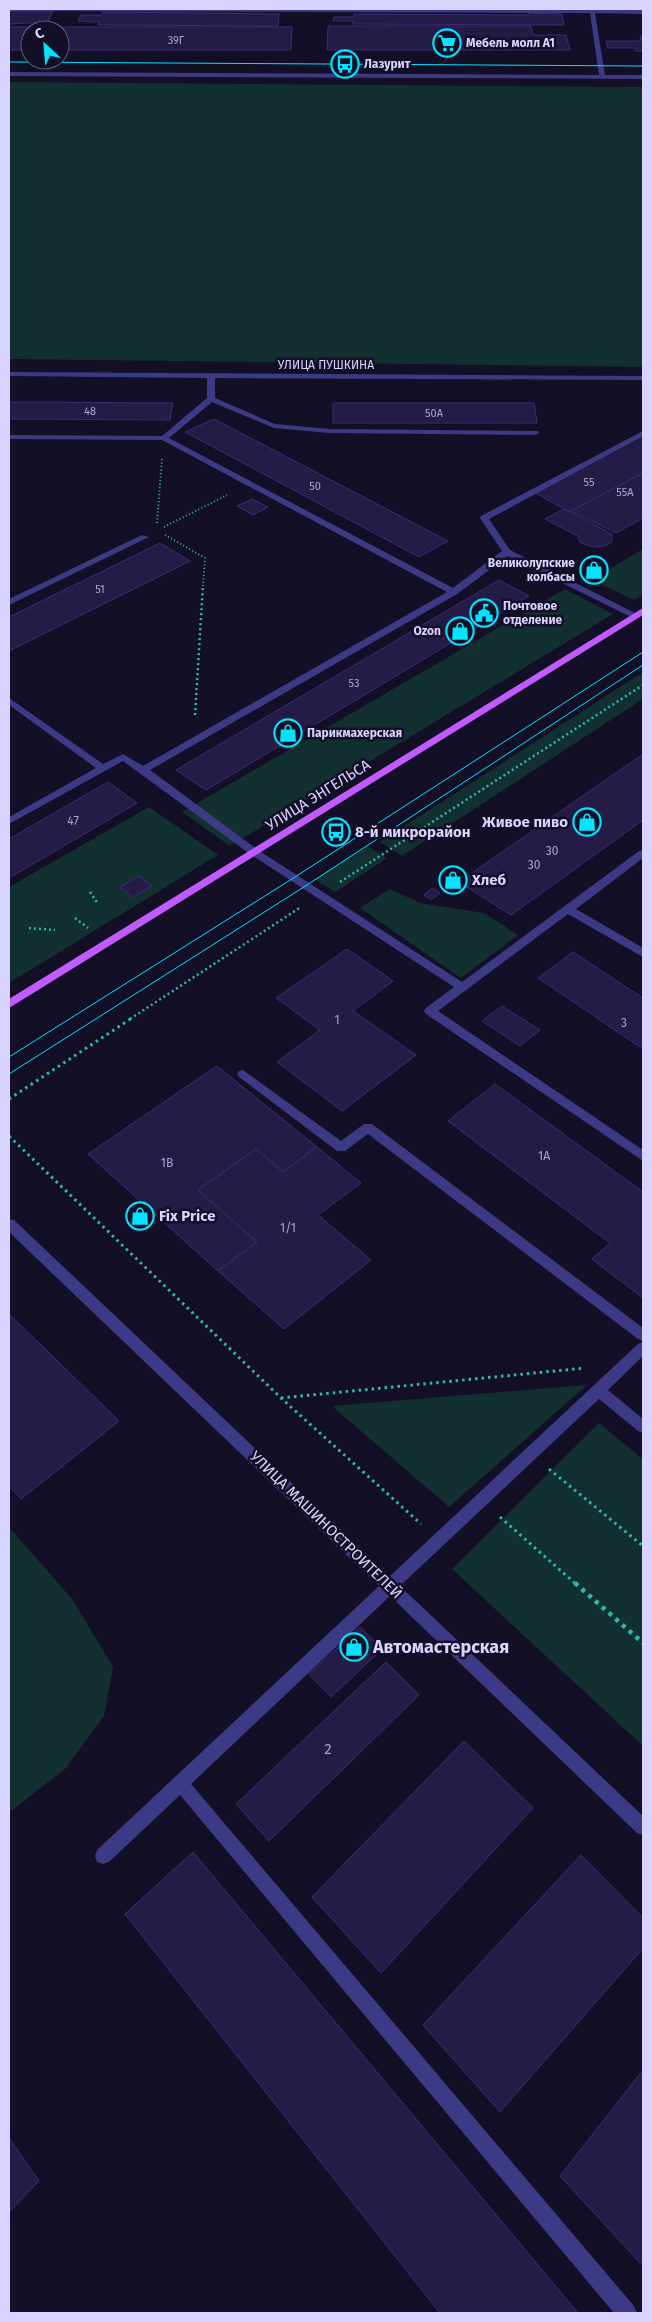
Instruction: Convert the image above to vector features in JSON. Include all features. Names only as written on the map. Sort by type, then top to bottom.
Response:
[{"type":"main road","name":"УЛИЦА ЭНГЕЛЬСА","points":[[9,1004],[640,613]]},
{"type":"street","points":[[9,9],[643,12]]},
{"type":"street","points":[[592,11],[602,77]]},
{"type":"street","points":[[9,74],[643,77]]},
{"type":"street","name":"УЛИЦА ПУШКИНА","points":[[9,374],[643,378]]},
{"type":"street","points":[[164,438],[210,399],[211,375]]},
{"type":"street","points":[[210,399],[274,426],[283,427],[329,431],[535,433]]},
{"type":"street","points":[[640,613],[507,552],[484,518],[643,433]]},
{"type":"street","points":[[9,437],[164,438],[454,592]]},
{"type":"street","points":[[9,602],[145,537]]},
{"type":"street","points":[[142,770],[454,592],[507,552]]},
{"type":"street","points":[[9,701],[102,768]]},
{"type":"street","points":[[9,821],[123,757],[254,852],[462,987]]},
{"type":"street","points":[[643,853],[430,1011],[643,1156]]},
{"type":"street","points":[[568,909],[643,952]]},
{"type":"street","points":[[243,1074],[341,1148],[368,1127],[643,1336]]},
{"type":"street","name":"УЛИЦА МАШИНОСТРОИТЕЛЕЙ","points":[[9,1224],[643,1827]]},
{"type":"street","points":[[103,1856],[643,1348]]},
{"type":"street","points":[[598,1390],[643,1426]]},
{"type":"street","points":[[180,1784],[627,2313]]},
{"type":"path","points":[[164,438],[157,531],[250,484]]},
{"type":"path","points":[[165,535],[205,558],[194,741]]},
{"type":"path","points":[[90,892],[98,904]]},
{"type":"path","points":[[29,928],[55,930]]},
{"type":"path","points":[[9,1136],[281,1398],[438,1540]]},
{"type":"path","points":[[281,1398],[626,1364]]},
{"type":"path","points":[[530,1453],[643,1546]]},
{"type":"path","points":[[481,1500],[643,1642]]},
{"type":"green space","points":[[9,82],[643,87],[643,367],[9,359]]},
{"type":"green space","points":[[643,549],[643,595],[634,600],[592,580]]},
{"type":"green space","points":[[565,589],[613,614],[230,846],[182,812]]},
{"type":"green space","points":[[643,672],[643,699],[402,856],[380,842]]},
{"type":"green space","points":[[149,807],[218,855],[9,983],[9,887]]},
{"type":"green space","points":[[368,846],[387,858],[335,892],[315,879]]},
{"type":"green space","points":[[390,889],[420,903],[484,913],[518,935],[461,978],[360,908]]},
{"type":"green space","points":[[587,1385],[449,1507],[332,1406]]},
{"type":"green space","points":[[599,1423],[643,1459],[643,1746],[452,1569]]},
{"type":"green space","points":[[9,1527],[72,1599],[113,1667],[104,1716],[65,1769],[12,1810],[9,1810]]},
{"type":"building","points":[[9,11],[53,11],[49,20],[20,20],[20,23],[9,24]]},
{"type":"building","points":[[103,12],[279,14],[278,26],[98,25],[99,22],[78,21],[81,15],[102,15]]},
{"type":"building","points":[[528,13],[562,14],[564,25],[353,24],[353,21],[333,21],[334,17],[353,17],[354,14],[529,15]]},
{"type":"building","name":"Мебель молл А1","points":[[328,26],[531,26],[533,35],[566,35],[570,50],[327,50]]},
{"type":"building","points":[[9,27],[20,27],[20,50],[9,50]]},
{"type":"building","points":[[70,27],[292,27],[291,50],[70,50]]},
{"type":"building","points":[[640,36],[643,36],[643,51],[636,51],[636,48],[608,48],[606,41],[641,41]]},
{"type":"building","points":[[9,402],[173,403],[170,420],[9,419]]},
{"type":"building","points":[[333,403],[534,403],[537,423],[333,423]]},
{"type":"building","points":[[214,419],[448,541],[419,557],[185,432]]},
{"type":"building","points":[[643,435],[643,473],[571,511],[534,492]]},
{"type":"building","points":[[643,473],[643,518],[616,533],[571,511]]},
{"type":"building","points":[[252,499],[268,507],[253,515],[237,506]]},
{"type":"building","points":[[564,509],[612,534],[612,542],[605,546],[592,547],[580,542],[578,536],[545,519]]},
{"type":"building","points":[[160,543],[190,561],[9,651],[9,617]]},
{"type":"building","points":[[499,580],[529,596],[206,790],[176,770]]},
{"type":"building","points":[[643,754],[643,820],[511,915],[459,882]]},
{"type":"building","points":[[108,782],[137,803],[9,878],[9,839]]},
{"type":"building","name":"Хлеб","points":[[454,874],[461,878],[452,885],[444,881]]},
{"type":"building","points":[[139,876],[152,886],[133,897],[120,887]]},
{"type":"building","points":[[433,888],[440,893],[431,900],[424,895]]},
{"type":"building","points":[[347,949],[393,981],[353,1011],[416,1055],[342,1111],[277,1062],[320,1030],[276,998]]},
{"type":"building","points":[[573,952],[643,998],[643,1049],[538,978]]},
{"type":"building","points":[[502,1006],[540,1030],[520,1046],[482,1021]]},
{"type":"building","points":[[217,1066],[317,1147],[283,1172],[256,1149],[198,1190],[257,1242],[218,1271],[88,1154]]},
{"type":"building","points":[[495,1084],[643,1192],[643,1298],[592,1259],[610,1243],[448,1121]]},
{"type":"building","points":[[317,1147],[361,1183],[318,1215],[371,1260],[284,1329],[218,1271],[257,1242],[198,1190],[256,1149],[283,1172]]},
{"type":"building","points":[[9,1314],[119,1421],[21,1499],[9,1486]]},
{"type":"building","points":[[360,1627],[382,1649],[331,1697],[309,1674]]},
{"type":"building","points":[[386,1662],[419,1695],[269,1841],[236,1804]]},
{"type":"building","points":[[464,1741],[533,1808],[381,1973],[312,1897]]},
{"type":"building","points":[[193,1852],[578,2313],[440,2313],[125,1914]]},
{"type":"building","points":[[581,1855],[643,1918],[643,1948],[500,2112],[423,2025]]},
{"type":"building","points":[[643,2070],[643,2266],[560,2176]]},
{"type":"building","points":[[9,2138],[39,2181],[9,2212]]},
{"type":"tram line","points":[[9,62],[643,66]]},
{"type":"tram line","points":[[9,1057],[295,877],[643,652]]},
{"type":"tram line","points":[[9,1074],[307,885],[643,665]]},
{"type":"place","name":"Мебель молл А1","points":[[447,43]]},
{"type":"place","name":"Лазурит","points":[[345,64]]},
{"type":"place","name":"Великолупские колбасы","points":[[594,570]]},
{"type":"place","name":"Почтовое отделение","points":[[484,613]]},
{"type":"place","name":"Ozon","points":[[460,631]]},
{"type":"place","name":"Парикмахерская","points":[[288,733]]},
{"type":"place","name":"Живое пиво","points":[[587,822]]},
{"type":"place","name":"8-й микрорайон","points":[[336,832]]},
{"type":"place","name":"Хлеб","points":[[453,880]]},
{"type":"place","name":"Fix Price","points":[[140,1216]]},
{"type":"place","name":"Автомастерская","points":[[354,1647]]}]
